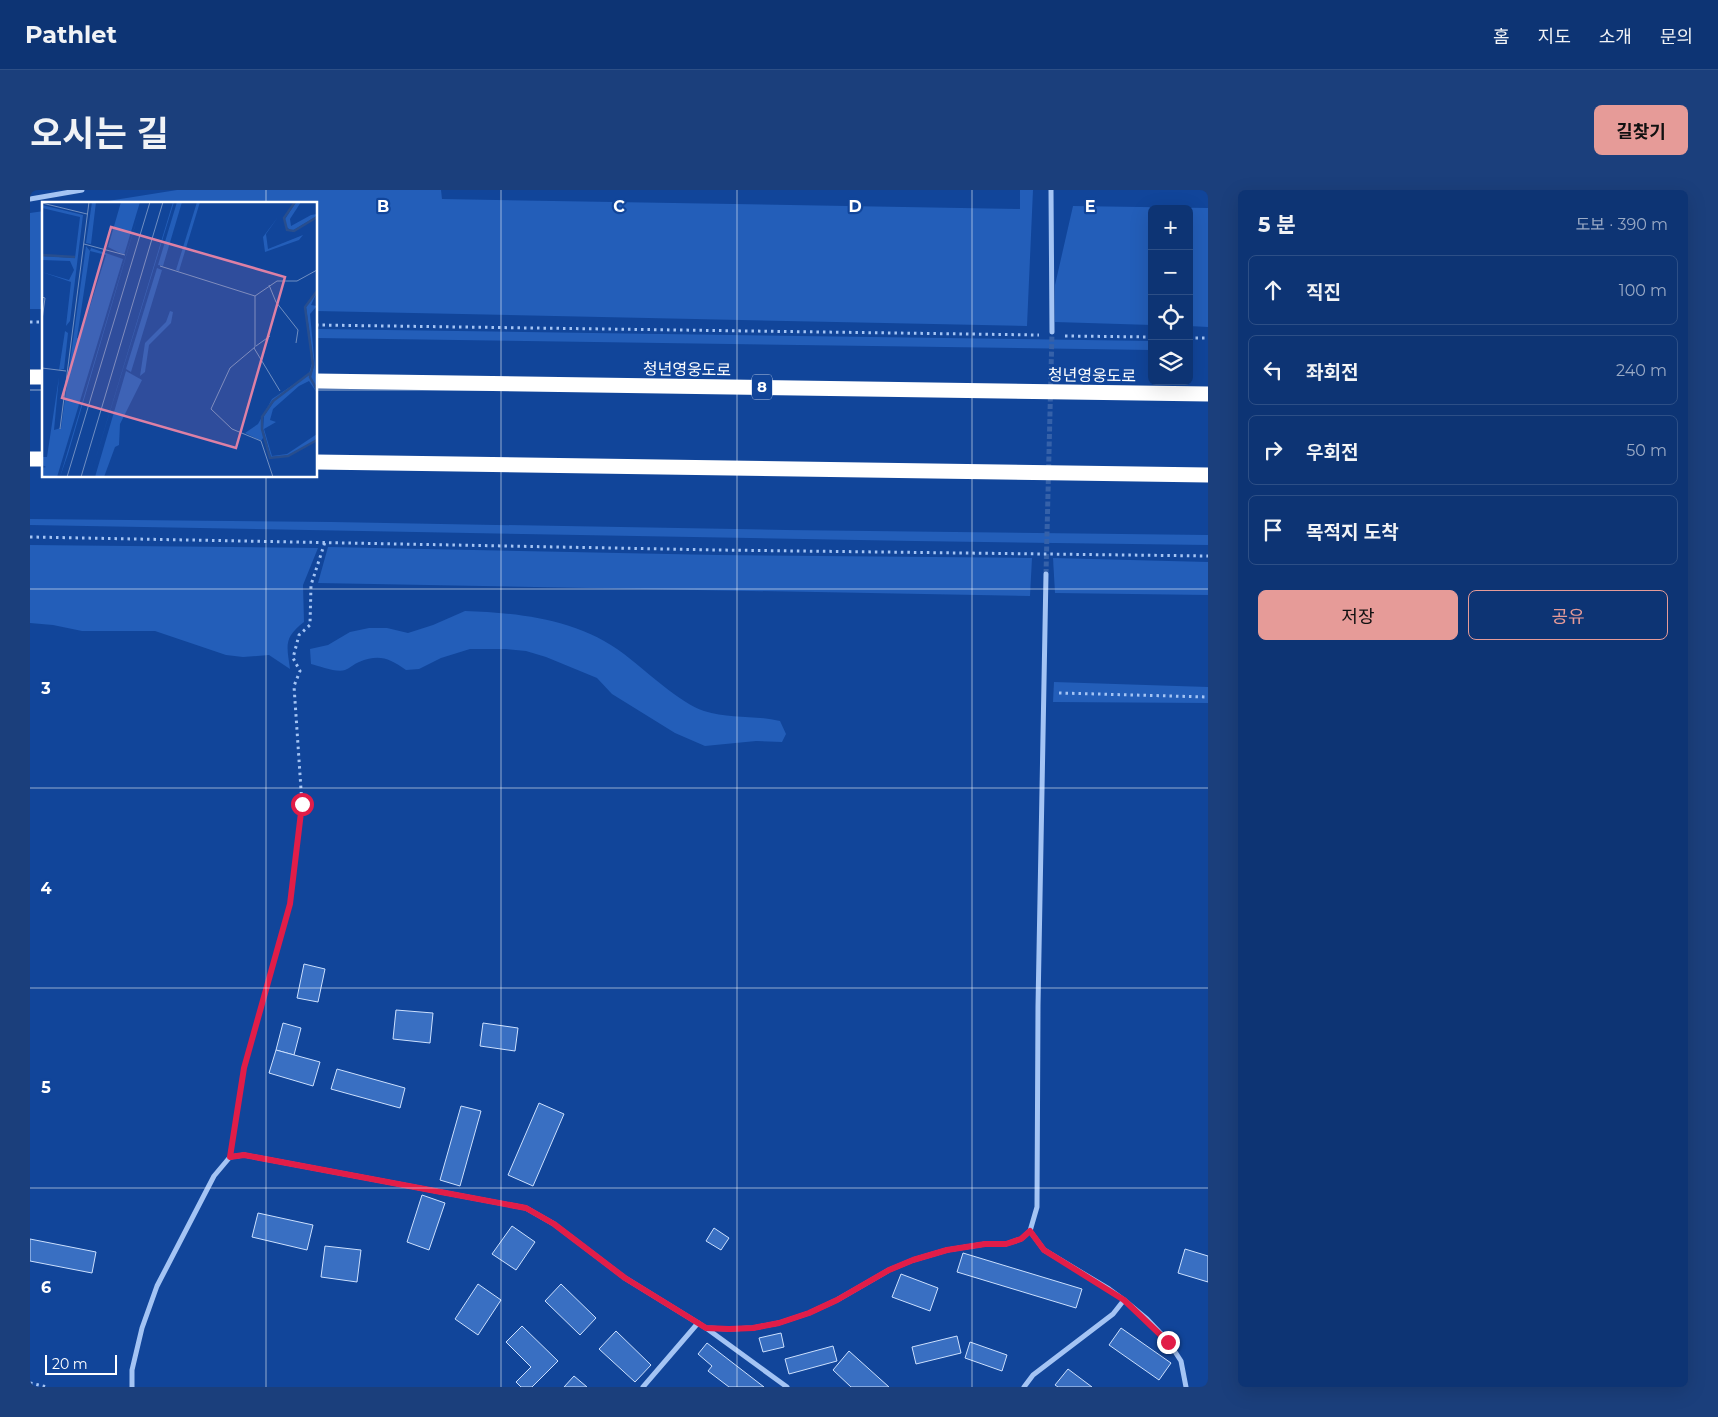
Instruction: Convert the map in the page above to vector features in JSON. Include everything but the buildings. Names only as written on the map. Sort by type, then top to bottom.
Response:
[{"type":"highway","name":"청년영웅도로","points":[[318,381],[1208,394]]},
{"type":"highway","points":[[318,462],[1208,474]]},
{"type":"street","points":[[30,199],[82,190]]},
{"type":"street","points":[[1051,190],[1052,332]]},
{"type":"street","points":[[706,1328],[753,1328],[779,1323],[809,1313],[837,1300],[889,1270],[913,1260],[947,1250],[985,1244],[1006,1244],[1021,1239],[1030,1231],[1037,1207],[1038,1006],[1046,574]]},
{"type":"street","points":[[132,1387],[132,1370],[142,1328],[157,1286],[214,1176],[230,1157],[244,1155],[526,1208],[554,1224],[625,1278],[706,1328],[787,1387]]},
{"type":"street","points":[[1030,1231],[1044,1250],[1124,1300],[1168,1342],[1181,1361],[1186,1387]]},
{"type":"street","points":[[1024,1387],[1033,1375],[1113,1314],[1124,1300]]},
{"type":"street","points":[[643,1387],[698,1323]]},
{"type":"path","points":[[318,325],[1045,335]]},
{"type":"path","points":[[1064,336],[1148,337]]},
{"type":"path","points":[[1193,338],[1208,338]]},
{"type":"path","points":[[30,537],[707,550],[1208,556]]},
{"type":"path","points":[[230,1157],[244,1068],[290,904],[302,804],[294,686],[300,671],[293,658],[299,635],[310,625],[311,585],[325,542]]},
{"type":"path","points":[[1044,692],[1208,697]]},
{"type":"path","points":[[30,1383],[48,1387]]},
{"type":"shaded area","points":[[177,190],[441,190],[442,199],[1020,209],[1020,190],[1033,190],[1027,326],[318,311],[318,202],[102,202]]},
{"type":"shaded area","points":[[1073,206],[1148,207],[1148,325],[1055,322],[1055,285]]},
{"type":"shaded area","points":[[1193,208],[1208,208],[1208,327],[1193,326]]},
{"type":"shaded area","points":[[42,211],[42,309],[30,309],[30,213]]},
{"type":"shaded area","points":[[318,329],[1148,341],[1148,350],[318,338]]},
{"type":"shaded area","points":[[30,519],[1208,535],[1208,545],[30,525]]},
{"type":"shaded area","points":[[30,545],[318,548],[303,585],[304,622],[293,633],[288,643],[290,669],[269,655],[243,657],[226,655],[155,631],[82,631],[53,625],[30,623]]},
{"type":"shaded area","points":[[328,547],[718,555],[1032,558],[1030,596],[318,583]]},
{"type":"shaded area","points":[[1053,558],[1208,562],[1208,595],[1055,593]]},
{"type":"shaded area","points":[[465,611],[527,616],[548,620],[587,633],[606,642],[624,654],[674,694],[695,707],[723,715],[780,721],[786,734],[782,742],[756,741],[705,746],[675,733],[612,694],[597,678],[546,657],[526,651],[470,649],[441,658],[419,669],[406,670],[384,658],[372,658],[359,662],[342,671],[311,664],[310,649],[328,645],[350,632],[369,628],[387,628],[408,633],[433,625]]},
{"type":"shaded area","points":[[1054,682],[1208,687],[1208,703],[1053,702]]},
{"type":"tunnel","points":[[1046,574],[1052,332]]},
{"type":"route","points":[[302,804],[290,904],[244,1068],[230,1157],[244,1155],[526,1208],[554,1224],[625,1278],[706,1328],[753,1328],[779,1323],[809,1313],[837,1300],[889,1270],[913,1260],[947,1250],[985,1244],[1006,1244],[1021,1239],[1030,1231],[1044,1250],[1124,1300],[1147,1319],[1168,1342]]}]
